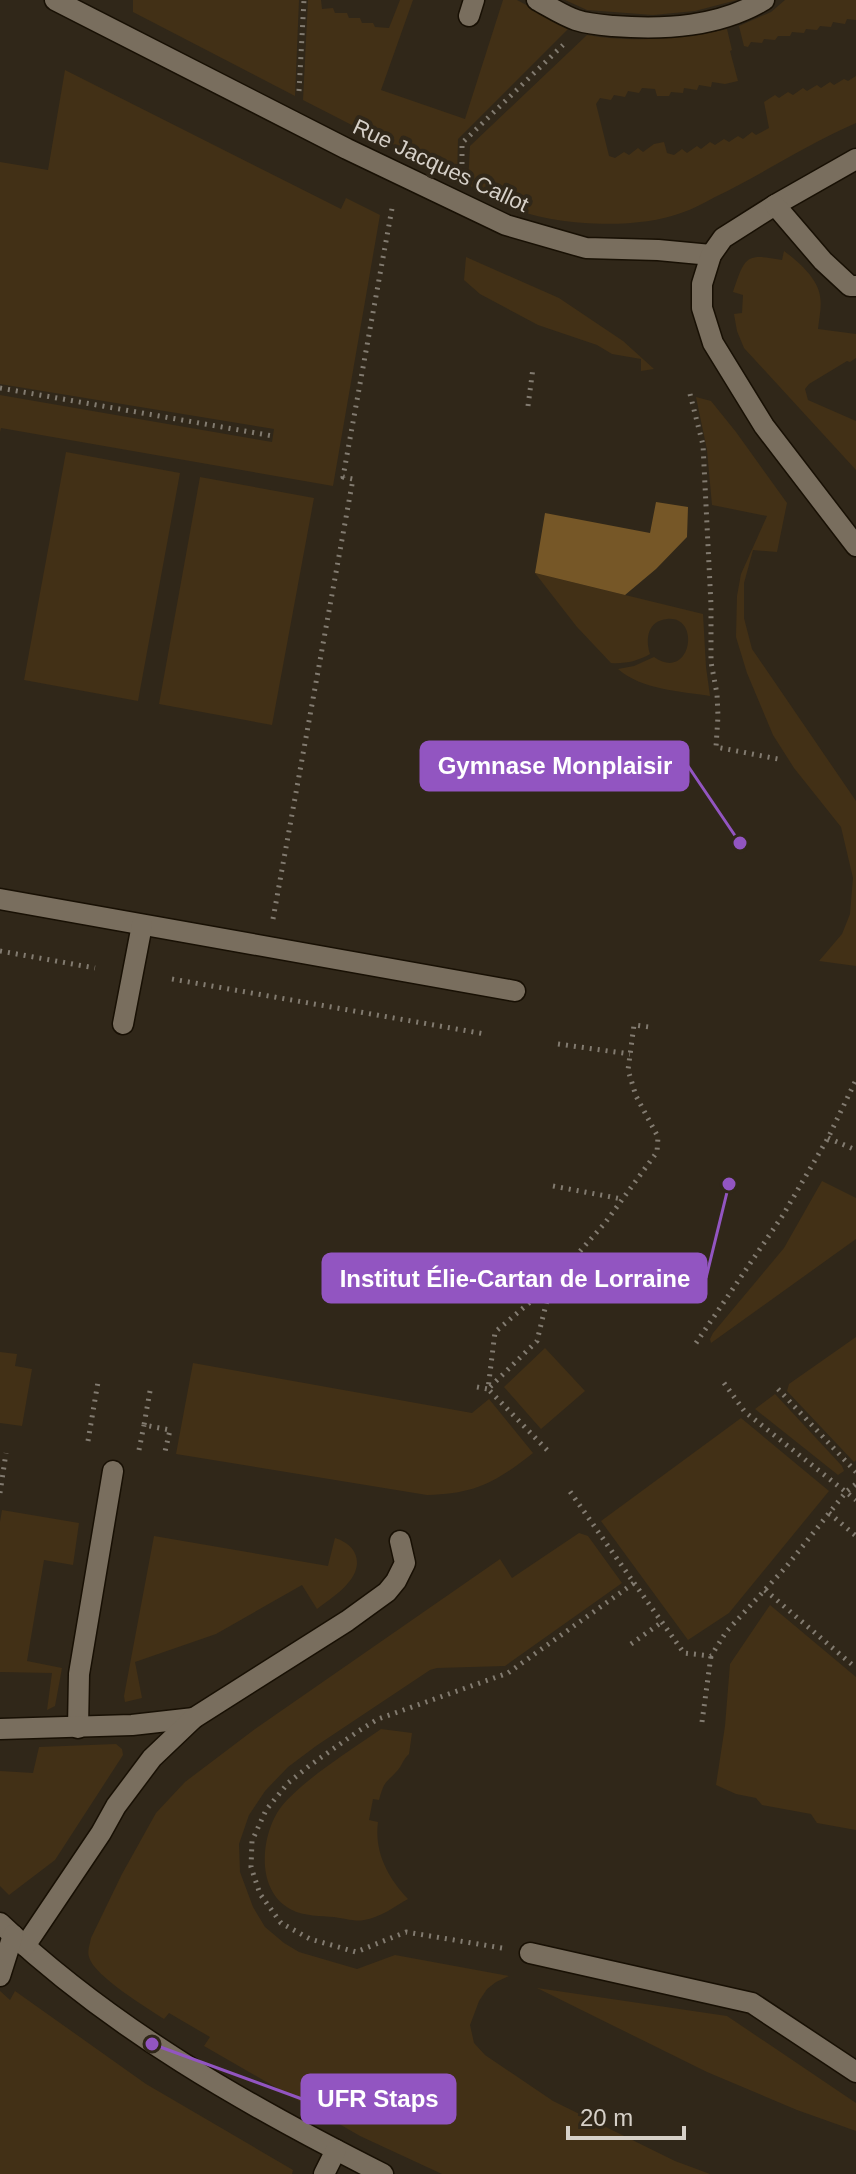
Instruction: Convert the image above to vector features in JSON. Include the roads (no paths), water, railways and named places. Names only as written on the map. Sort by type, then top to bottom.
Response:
[{"type":"street","name":"Rue Jacques Callot","points":[[55,0],[347,149],[506,225],[586,248],[711,255]]},
{"type":"street","points":[[537,0],[577,20],[638,28],[686,26],[729,16],[764,0]]},
{"type":"street","points":[[856,159],[723,238],[711,255],[702,284],[702,308],[713,343],[764,426],[856,546]]},
{"type":"street","points":[[775,205],[823,261],[850,286],[856,286]]},
{"type":"street","points":[[0,899],[515,991]]},
{"type":"street","points":[[123,1024],[142,925]]},
{"type":"street","points":[[78,1728],[79,1674],[113,1471]]},
{"type":"street","points":[[0,1976],[13,1934],[152,1758],[194,1718],[347,1621],[387,1592],[405,1563],[400,1541]]},
{"type":"street","points":[[0,1729],[132,1725],[194,1718]]},
{"type":"street","points":[[13,1934],[86,1997],[152,2044],[259,2109],[383,2174]]},
{"type":"street","points":[[530,1953],[752,2003],[856,2072]]},
{"type":"street","points":[[324,2174],[336,2150]]},
{"type":"place","name":"Gymnase Monplaisir","points":[[740,843]]},
{"type":"place","name":"Institut Élie-Cartan de Lorraine","points":[[729,1184]]},
{"type":"place","name":"UFR Staps","points":[[152,2044]]}]
